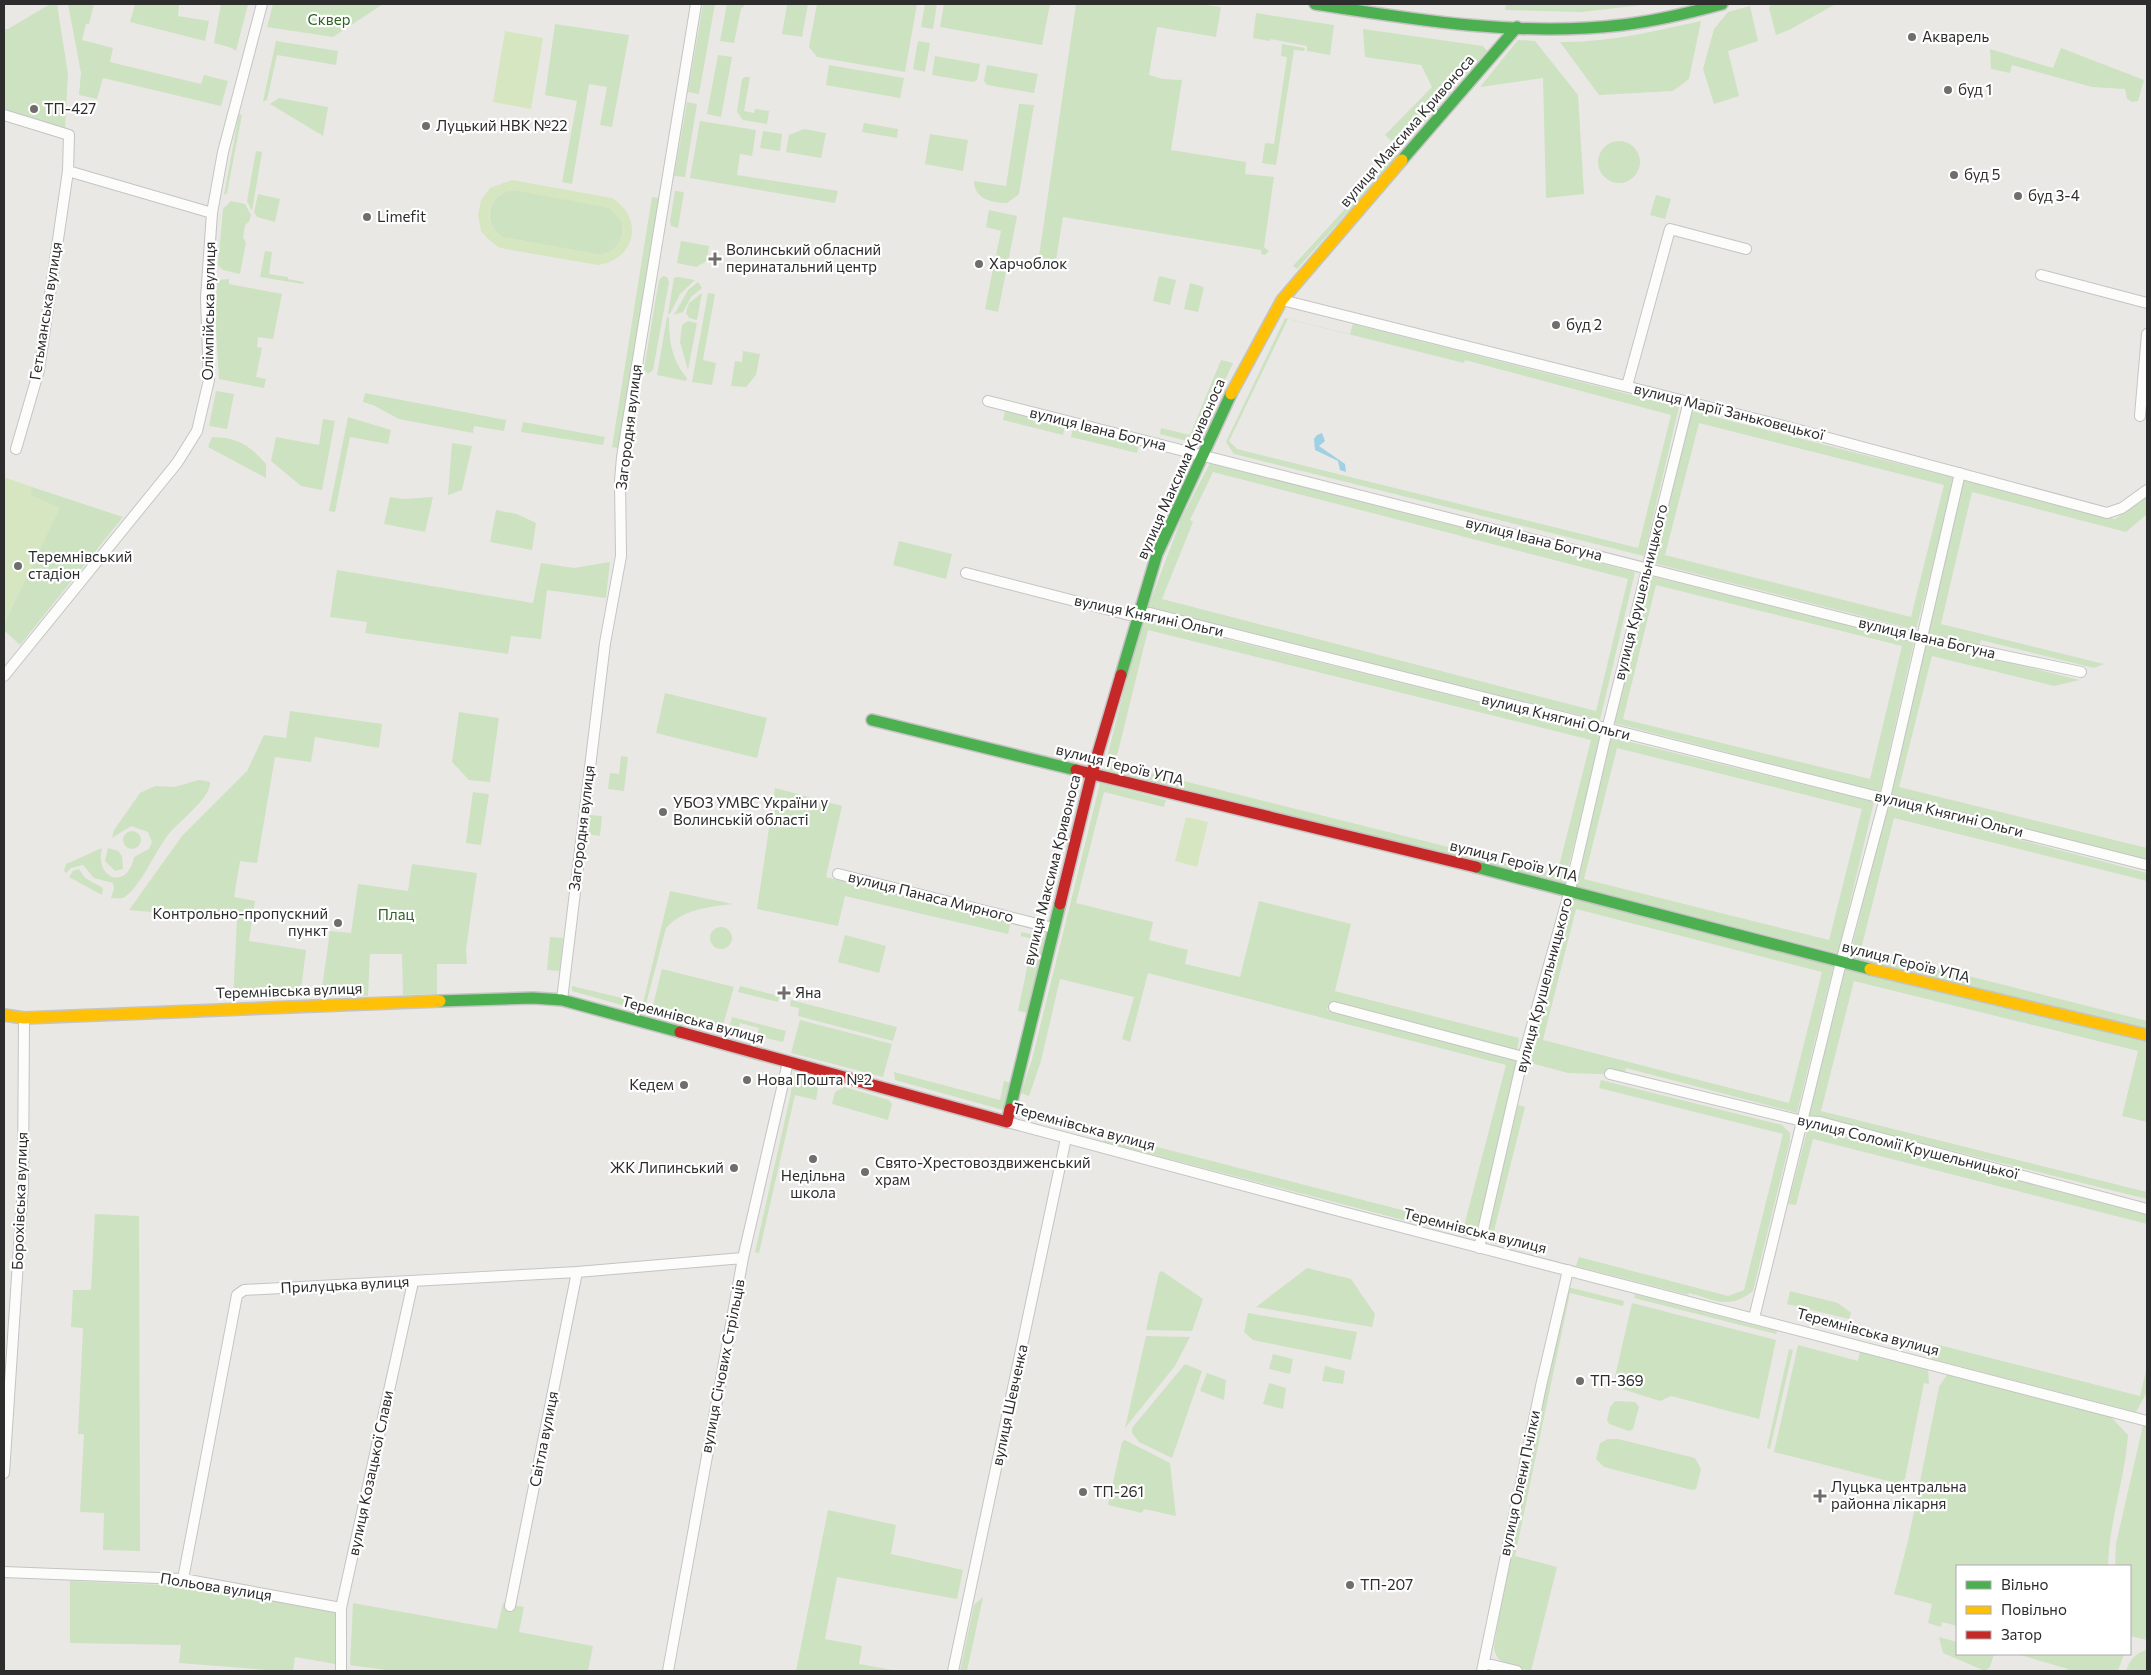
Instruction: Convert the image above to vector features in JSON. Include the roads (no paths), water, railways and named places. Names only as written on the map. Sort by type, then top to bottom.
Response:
[{"type":"street","name":"Олімпійська вулиця","points":[[4,676],[177,463],[197,431],[209,380],[206,298],[212,213],[223,152],[262,4]]},
{"type":"street","name":"Загородня вулиця","points":[[562,1000],[604,643],[621,556],[620,481],[622,457],[696,4]]},
{"type":"street","points":[[1315,4],[1442,22],[1582,29],[1653,20],[1722,4]]},
{"type":"street","name":"вулиця Максима Кривоноса","points":[[1007,1122],[1092,773],[1157,554],[1181,498],[1244,366],[1282,300],[1517,27]]},
{"type":"street","name":"Гетьманська вулиця","points":[[4,115],[69,135],[68,171],[39,370],[16,449]]},
{"type":"street","points":[[68,171],[212,213]]},
{"type":"street","points":[[1627,386],[1670,229],[1746,249]]},
{"type":"street","points":[[2041,275],[2147,303]]},
{"type":"street","points":[[1292,287],[1304,304]]},
{"type":"street","name":"вулиця Марії Заньковецької","points":[[1282,300],[1689,402],[1960,472],[2107,513],[2122,508],[2147,490]]},
{"type":"street","points":[[2140,416],[2147,334]]},
{"type":"street","name":"вулиця Івана Богуна","points":[[988,401],[1920,638],[2081,672]]},
{"type":"street","name":"вулиця Крушельницького","points":[[1479,1248],[1523,1056],[1570,890],[1607,730],[1689,402]]},
{"type":"street","points":[[1754,1318],[1841,962],[1884,798],[1960,472]]},
{"type":"street","name":"вулиця Княгині Ольги","points":[[966,573],[1137,617],[1150,613],[1607,730],[2147,864]]},
{"type":"street","name":"вулиця Героїв УПА","points":[[872,720],[1570,890],[1841,962],[2147,1035]]},
{"type":"street","name":"вулиця Панаса Мирного","points":[[838,874],[1053,928]]},
{"type":"street","name":"Теремнівська вулиця","points":[[4,1015],[24,1018],[309,1005],[533,998],[562,1000],[1066,1138],[1479,1248],[2144,1420]]},
{"type":"street","points":[[1334,1007],[1523,1056]]},
{"type":"street","name":"Борохівська вулиця","points":[[4,1473],[23,1186],[24,1018]]},
{"type":"street","name":"вулиця Січових Стрільців","points":[[668,1671],[743,1258],[788,1062]]},
{"type":"street","name":"вулиця Соломії Крушельницької","points":[[1610,1074],[1802,1120],[1820,1122],[2147,1209]]},
{"type":"street","name":"вулиця Шевченка","points":[[953,1671],[1066,1138]]},
{"type":"street","name":"Прилуцька вулиця","points":[[183,1579],[237,1295],[244,1290],[577,1272],[743,1258]]},
{"type":"street","name":"вулиця Олени Пчілки","points":[[1517,1671],[1483,1667],[1538,1395],[1568,1270]]},
{"type":"street","name":"Світла вулиця","points":[[510,1606],[577,1272]]},
{"type":"street","name":"вулиця Козацької Слави","points":[[341,1668],[341,1608],[412,1282]]},
{"type":"street","name":"Польова вулиця","points":[[4,1572],[183,1579],[341,1608]]},
{"type":"water","points":[[1322,433],[1325,441],[1319,446],[1345,464],[1346,472],[1340,470],[1338,461],[1315,450],[1314,439]]},
{"type":"place","name":"Акварель","points":[[1912,37]]},
{"type":"place","name":"буд 1","points":[[1948,90]]},
{"type":"place","name":"ТП-427","points":[[34,109]]},
{"type":"place","name":"Луцький НВК №22","points":[[426,126]]},
{"type":"place","name":"буд 5","points":[[1954,175]]},
{"type":"place","name":"буд 3-4","points":[[2018,196]]},
{"type":"place","name":"Limefit","points":[[367,217]]},
{"type":"place","name":"Волинський обласний перинатальний центр","points":[[715,259]]},
{"type":"place","name":"Харчоблок","points":[[979,264]]},
{"type":"place","name":"буд 2","points":[[1556,325]]},
{"type":"place","name":"Теремнівський стадіон","points":[[18,566]]},
{"type":"place","name":"УБОЗ УМВС України у Волинськiй області","points":[[663,812]]},
{"type":"place","name":"Контрольно-пропускний пункт","points":[[338,923]]},
{"type":"place","name":"Яна","points":[[784,993]]},
{"type":"place","name":"Нова Пошта №2","points":[[747,1080]]},
{"type":"place","name":"Кедем","points":[[684,1085]]},
{"type":"place","name":"Недільна школа","points":[[813,1159]]},
{"type":"place","name":"ЖК Липинський","points":[[734,1168]]},
{"type":"place","name":"Свято-Хрестовоздвиженський храм","points":[[865,1172]]},
{"type":"place","name":"ТП-369","points":[[1580,1381]]},
{"type":"place","name":"ТП-261","points":[[1083,1492]]},
{"type":"place","name":"Луцька центральна районна лікарня","points":[[1820,1496]]},
{"type":"place","name":"ТП-207","points":[[1350,1585]]},
{"type":"park label","name":"Сквер","points":[[329,20]]},
{"type":"park label","name":"Плац","points":[[396,915]]}]
